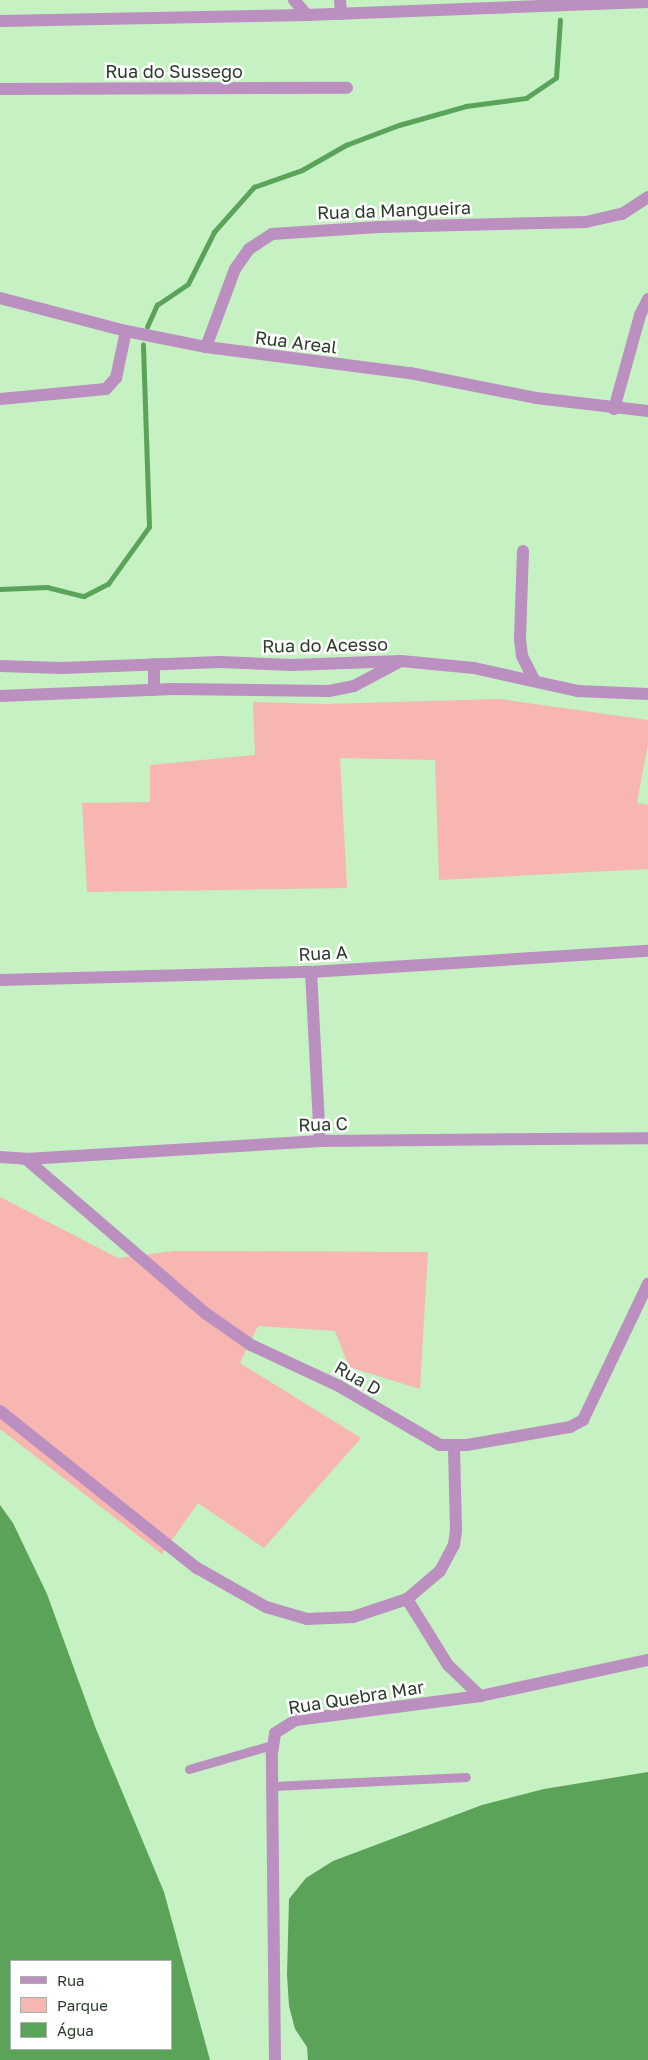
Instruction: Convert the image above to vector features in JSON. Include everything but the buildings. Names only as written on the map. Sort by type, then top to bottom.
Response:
[{"type":"street","points":[[294,0],[307,15]]},
{"type":"street","points":[[340,0],[341,14]]},
{"type":"street","points":[[0,21],[341,14],[388,6],[648,2]]},
{"type":"street","name":"Rua do Sussego","points":[[0,89],[347,88]]},
{"type":"street","name":"Rua da Mangueira","points":[[206,347],[235,269],[249,249],[272,234],[298,230],[586,222],[622,214],[648,197]]},
{"type":"street","name":"Rua Areal","points":[[0,298],[126,331],[206,347],[410,373],[614,409]]},
{"type":"street","points":[[648,299],[637,323],[614,409],[648,411]]},
{"type":"street","points":[[0,399],[106,389],[116,378],[126,331]]},
{"type":"street","points":[[523,551],[520,639],[522,656],[535,681]]},
{"type":"street","points":[[0,696],[154,690],[338,690],[354,686],[401,661]]},
{"type":"street","name":"Rua do Acesso","points":[[0,666],[61,668],[220,662],[292,665],[401,661],[474,668],[578,691],[648,694]]},
{"type":"street","points":[[154,664],[154,690]]},
{"type":"street","name":"Rua A","points":[[0,980],[311,972],[648,952]]},
{"type":"street","points":[[311,972],[320,1141]]},
{"type":"street","name":"Rua C","points":[[0,1157],[26,1159],[320,1141],[648,1138]]},
{"type":"street","name":"Rua D","points":[[26,1159],[205,1313],[251,1345],[339,1386],[430,1441],[454,1446],[570,1427],[583,1420],[648,1284]]},
{"type":"street","points":[[0,1411],[197,1568],[266,1607],[307,1619],[335,1619],[373,1612],[408,1599],[440,1571],[454,1545],[458,1503],[454,1446]]},
{"type":"street","points":[[408,1599],[448,1665],[480,1696]]},
{"type":"street","name":"Rua Quebra Mar","points":[[272,1745],[275,1733],[296,1720],[480,1696],[648,1660]]},
{"type":"street","points":[[272,1745],[275,2060]]},
{"type":"lane","points":[[189,1769],[272,1745]]},
{"type":"lane","points":[[273,1786],[466,1777]]},
{"type":"green space","points":[[499,699],[648,720],[648,744],[637,803],[648,805],[648,869],[439,880],[435,760],[340,758],[347,888],[87,892],[82,803],[150,802],[150,765],[255,755],[253,702],[325,704]]},
{"type":"green space","points":[[0,1197],[118,1258],[174,1251],[428,1252],[420,1389],[349,1367],[335,1331],[258,1326],[240,1363],[361,1438],[264,1548],[198,1503],[162,1554],[0,1429]]},
{"type":"water","points":[[0,1505],[13,1523],[47,1594],[96,1729],[164,1892],[210,2060],[0,2060]]},
{"type":"water","points":[[648,1772],[648,2060],[308,2060],[307,2047],[295,2029],[289,2006],[287,1975],[289,1899],[306,1878],[333,1861],[482,1805],[544,1789]]},
{"type":"waterway","points":[[147,327],[157,305],[188,284],[214,232],[254,187],[302,170],[346,145],[399,125],[466,106],[526,98],[556,78],[560,20]]},
{"type":"waterway","points":[[0,589],[47,587],[84,596],[108,584],[149,527],[143,345]]}]
